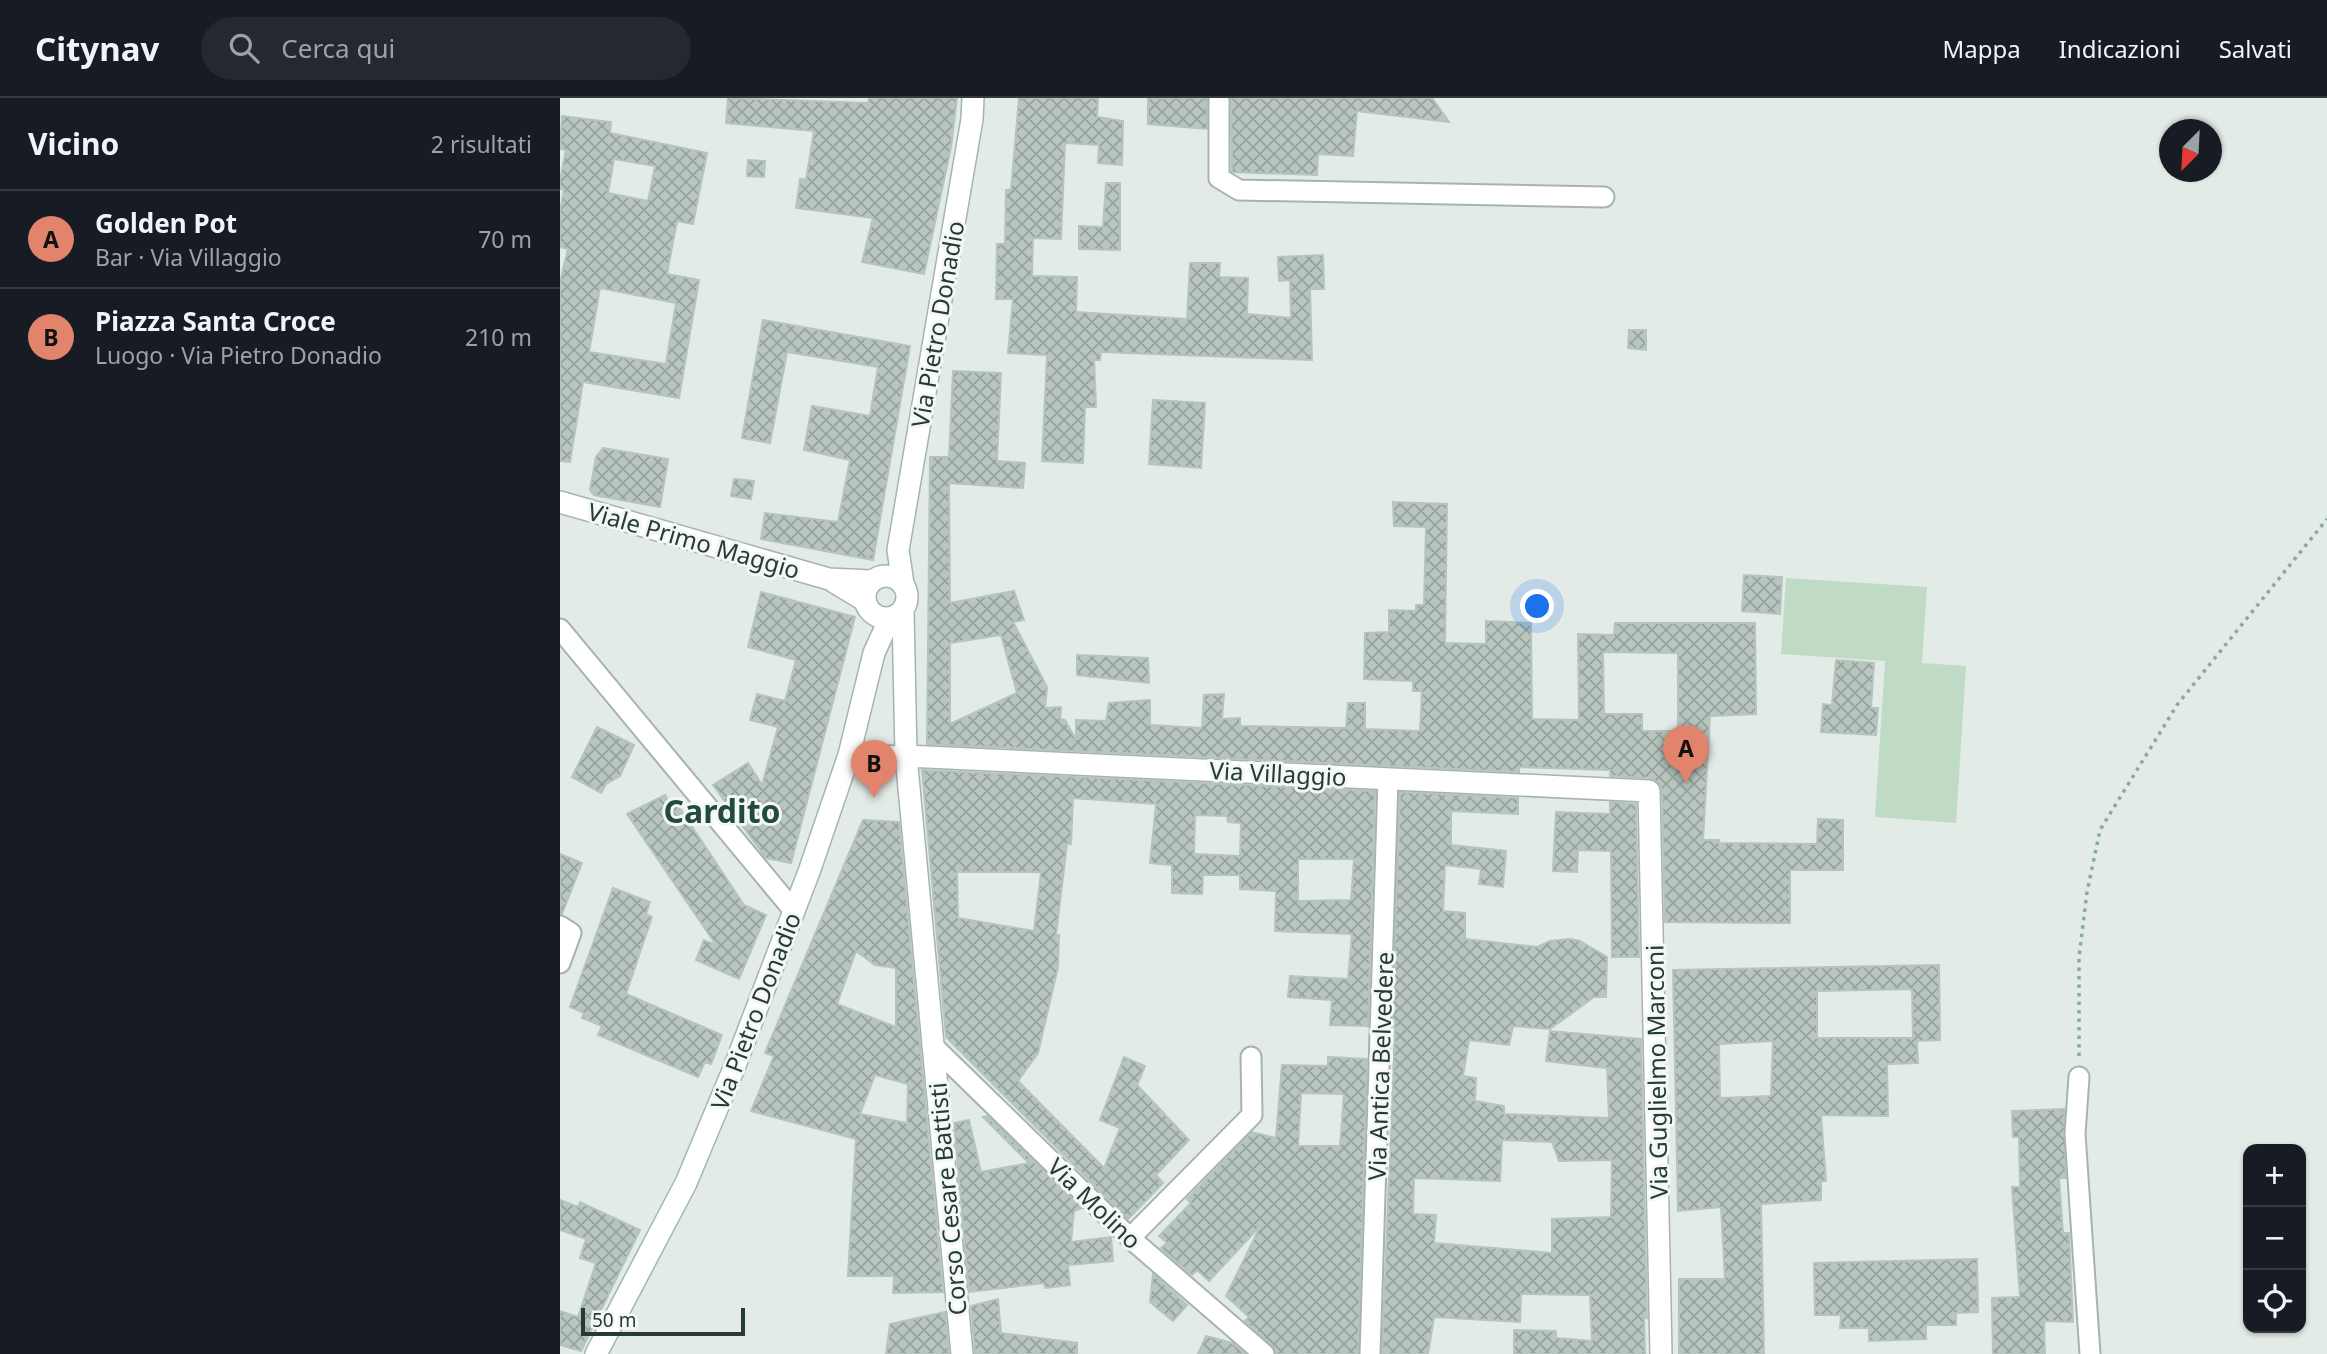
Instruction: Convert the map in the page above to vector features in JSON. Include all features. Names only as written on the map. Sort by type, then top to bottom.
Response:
[{"type":"street","name":"Via Pietro Donadio","points":[[596,1354],[686,1183],[794,911],[849,755],[874,653],[879,600],[898,550],[972,118],[973,98]]},
{"type":"street","points":[[1220,98],[1219,178],[1239,190],[1604,197]]},
{"type":"street","name":"Viale Primo Maggio","points":[[560,502],[829,579],[879,600]]},
{"type":"street","name":"Via Pietro Donadio","points":[[879,600],[907,597],[898,550]]},
{"type":"street","name":"Via Pietro Donadio","points":[[879,600],[906,756]]},
{"type":"street","points":[[560,629],[794,911]]},
{"type":"street","points":[[849,755],[906,756]]},
{"type":"street","name":"Via Villaggio","points":[[906,756],[1649,791]]},
{"type":"street","name":"Corso Cesare Battisti","points":[[906,756],[962,1354]]},
{"type":"street","name":"Via Antica Belvedere","points":[[1370,1354],[1388,779]]},
{"type":"street","name":"Via Guglielmo Marconi","points":[[1649,791],[1661,1354]]},
{"type":"street","points":[[560,963],[565,929]]},
{"type":"street","name":"Via Molino","points":[[932,1045],[1130,1238],[1264,1354]]},
{"type":"street","points":[[1130,1238],[1252,1115],[1251,1058]]},
{"type":"street","points":[[2079,1077],[2075,1134],[2090,1354]]},
{"type":"path","points":[[2079,1077],[2079,957],[2087,892],[2100,830],[2177,705],[2327,519]]},
{"type":"green space","points":[[1786,578],[1927,587],[1922,663],[1966,666],[1956,823],[1875,817],[1885,661],[1781,654]]},
{"type":"building","points":[[728,98],[868,103],[869,98],[957,98],[951,147],[924,274],[862,262],[873,218],[796,208],[800,179],[806,180],[814,131],[726,123]]},
{"type":"building","points":[[1019,98],[1098,98],[1097,117],[1123,121],[1122,165],[1098,163],[1099,145],[1065,143],[1061,239],[1033,238],[1032,276],[1077,277],[1076,312],[1187,319],[1190,263],[1220,263],[1219,277],[1248,278],[1247,314],[1291,318],[1290,280],[1279,281],[1278,257],[1323,255],[1324,289],[1310,289],[1312,360],[1101,352],[1100,360],[1094,360],[1096,407],[1085,407],[1083,463],[1042,461],[1047,355],[1008,353],[1013,299],[996,299],[997,244],[1005,244],[1006,190],[1011,190]]},
{"type":"building","points":[[1207,98],[1207,129],[1148,124],[1148,99]]},
{"type":"building","points":[[1231,98],[1432,98],[1449,122],[1357,111],[1353,156],[1318,154],[1317,175],[1232,172]]},
{"type":"building","points":[[562,116],[611,122],[610,133],[707,153],[693,224],[677,221],[667,274],[699,280],[679,398],[583,382],[570,462],[560,461],[560,282],[568,249],[560,247],[560,211],[564,190],[560,189],[560,180],[566,150],[560,149]],"holes":[[[614,159],[655,166],[648,201],[608,193]],[[600,288],[676,303],[666,364],[589,352]]]},
{"type":"building","points":[[748,160],[765,161],[764,177],[747,176]]},
{"type":"building","points":[[1106,183],[1120,183],[1120,250],[1079,249],[1079,226],[1103,227]]},
{"type":"building","points":[[763,320],[910,346],[873,560],[761,539],[765,513],[838,522],[850,460],[804,450],[812,406],[870,416],[878,367],[787,352],[770,443],[742,438]]},
{"type":"building","points":[[1629,330],[1646,330],[1646,350],[1628,348]]},
{"type":"building","points":[[953,371],[1001,373],[997,461],[1025,463],[1023,488],[949,483],[950,603],[1014,591],[1024,620],[1013,622],[1047,687],[1045,708],[1061,707],[1060,719],[1065,720],[1076,740],[1076,720],[1106,721],[1109,703],[1150,700],[1150,725],[1202,728],[1204,695],[1224,694],[1222,719],[1240,718],[1240,726],[1346,728],[1348,703],[1365,703],[1365,729],[1420,731],[1422,691],[1413,691],[1413,681],[1364,679],[1365,633],[1389,632],[1389,610],[1416,611],[1416,605],[1424,605],[1426,527],[1394,526],[1393,502],[1447,504],[1445,643],[1486,644],[1486,621],[1531,623],[1532,719],[1579,720],[1578,634],[1614,635],[1615,623],[1755,623],[1756,714],[1710,716],[1703,840],[1719,840],[1719,843],[1817,844],[1818,819],[1843,820],[1843,870],[1790,870],[1790,923],[1665,922],[1662,791],[1660,784],[1650,778],[1610,776],[1610,770],[1519,767],[1519,772],[927,744],[930,457],[949,457]],"holes":[[[1001,635],[1017,693],[950,724],[950,643]],[[1603,652],[1678,653],[1678,731],[1642,731],[1642,714],[1604,714]]]},
{"type":"building","points":[[1153,400],[1205,403],[1201,468],[1149,464]]},
{"type":"building","points":[[603,448],[668,459],[660,507],[594,495],[590,490],[596,457]]},
{"type":"building","points":[[734,479],[754,481],[751,499],[731,496]]},
{"type":"building","points":[[1744,575],[1782,577],[1780,614],[1742,611]]},
{"type":"building","points":[[761,592],[855,617],[791,863],[766,858],[713,785],[748,763],[762,785],[778,727],[750,720],[757,694],[785,701],[796,660],[748,647]]},
{"type":"building","points":[[1077,655],[1148,658],[1149,683],[1077,675]]},
{"type":"building","points":[[1836,660],[1874,663],[1871,708],[1878,708],[1876,735],[1821,732],[1823,704],[1832,705]]},
{"type":"building","points":[[597,727],[634,745],[620,776],[606,784],[601,793],[572,777]]},
{"type":"building","points":[[922,770],[1375,791],[1368,1026],[1330,1025],[1332,1000],[1288,997],[1290,976],[1348,979],[1352,934],[1275,931],[1276,891],[1240,889],[1240,875],[1203,875],[1202,894],[1172,893],[1172,865],[1150,863],[1156,804],[1073,798],[1071,844],[1067,844],[1056,935],[1059,935],[1058,967],[1038,1053],[1018,1081],[1104,1168],[1120,1128],[1100,1120],[1124,1057],[1145,1066],[1137,1085],[1189,1140],[1156,1175],[1163,1183],[1128,1219],[946,1037]],"holes":[[[1195,815],[1227,816],[1228,822],[1241,823],[1240,856],[1194,854]],[[1298,859],[1354,859],[1351,900],[1298,901]],[[957,872],[1041,872],[1034,931],[958,918]]]},
{"type":"building","points":[[1400,792],[1518,798],[1518,814],[1451,811],[1451,845],[1506,851],[1503,887],[1479,884],[1481,869],[1445,865],[1443,911],[1465,913],[1465,939],[1537,947],[1550,941],[1580,941],[1607,957],[1606,997],[1594,997],[1550,1029],[1513,1026],[1509,1045],[1469,1040],[1463,1076],[1476,1078],[1475,1101],[1504,1106],[1504,1114],[1609,1118],[1607,1068],[1546,1061],[1550,1031],[1641,1039],[1647,1318],[1644,1317],[1645,1354],[1514,1354],[1514,1330],[1556,1331],[1556,1338],[1592,1341],[1590,1295],[1521,1294],[1520,1322],[1434,1317],[1428,1354],[1382,1354],[1395,1027],[1392,1027]],"holes":[[[1502,1140],[1552,1142],[1559,1161],[1612,1160],[1611,1217],[1552,1219],[1552,1253],[1434,1243],[1436,1215],[1413,1214],[1414,1178],[1500,1181]]]},
{"type":"building","points":[[665,795],[670,805],[675,801],[744,905],[766,915],[739,979],[696,960],[704,940],[716,945],[627,814]]},
{"type":"building","points":[[1610,802],[1636,804],[1639,957],[1612,957],[1611,851],[1578,850],[1577,872],[1553,871],[1556,812],[1610,814]]},
{"type":"building","points":[[863,820],[899,822],[943,1292],[893,1293],[894,1276],[848,1276],[856,1139],[751,1111],[774,1056],[765,1053]],"holes":[[[856,951],[875,965],[896,968],[896,1027],[837,1004]],[[875,1075],[908,1084],[907,1123],[860,1114]]]},
{"type":"building","points":[[560,854],[582,863],[562,914],[560,914]]},
{"type":"building","points":[[613,888],[650,902],[646,914],[652,917],[626,994],[722,1035],[711,1064],[705,1062],[698,1077],[598,1035],[602,1026],[582,1018],[584,1013],[570,1007]]},
{"type":"building","points":[[1939,965],[1940,1040],[1917,1041],[1918,1063],[1887,1064],[1888,1116],[1821,1115],[1826,1181],[1821,1181],[1821,1200],[1761,1204],[1764,1354],[1679,1354],[1679,1279],[1725,1279],[1721,1207],[1678,1211],[1673,970]],"holes":[[[1912,989],[1913,1038],[1817,1038],[1817,991]],[[1773,1041],[1771,1096],[1720,1098],[1719,1044]]]},
{"type":"building","points":[[1328,1057],[1367,1059],[1358,1354],[1276,1354],[1272,1345],[1245,1321],[1249,1317],[1226,1296],[1261,1225],[1209,1281],[1197,1270],[1192,1275],[1161,1248],[1167,1243],[1159,1236],[1191,1203],[1187,1199],[1252,1132],[1276,1138],[1282,1065],[1328,1066]],"holes":[[[1301,1093],[1344,1094],[1340,1146],[1298,1146]]]},
{"type":"building","points":[[2064,1109],[2066,1178],[2059,1178],[2063,1233],[2069,1233],[2073,1322],[2044,1321],[2045,1354],[1993,1354],[1992,1298],[2020,1297],[2012,1187],[2020,1187],[2019,1137],[2013,1137],[2012,1111]]},
{"type":"building","points":[[987,1116],[1082,1208],[1074,1211],[1071,1242],[1111,1237],[1113,1261],[1068,1265],[1070,1285],[1045,1288],[1044,1283],[969,1292],[954,1123],[969,1120],[981,1172],[1029,1163],[983,1117]]},
{"type":"building","points":[[560,1200],[578,1207],[580,1202],[640,1230],[581,1351],[560,1345],[560,1311],[578,1317],[596,1263],[580,1258],[586,1239],[560,1230]]},
{"type":"building","points":[[1977,1259],[1978,1312],[1956,1313],[1956,1325],[1926,1325],[1926,1339],[1869,1341],[1869,1328],[1840,1328],[1841,1315],[1815,1315],[1814,1263]]},
{"type":"building","points":[[1153,1274],[1187,1305],[1173,1321],[1150,1302]]},
{"type":"building","points":[[998,1299],[1001,1333],[1077,1343],[1077,1354],[975,1354],[971,1306]]},
{"type":"building","points":[[945,1312],[949,1354],[886,1354],[890,1324]]},
{"type":"building","points":[[1206,1336],[1232,1343],[1245,1354],[1198,1354]]},
{"type":"place","name":"Golden Pot","points":[[1686,783]]},
{"type":"place","name":"Piazza Santa Croce","points":[[874,798]]},
{"type":"district","name":"Cardito","points":[[722,810]]}]
